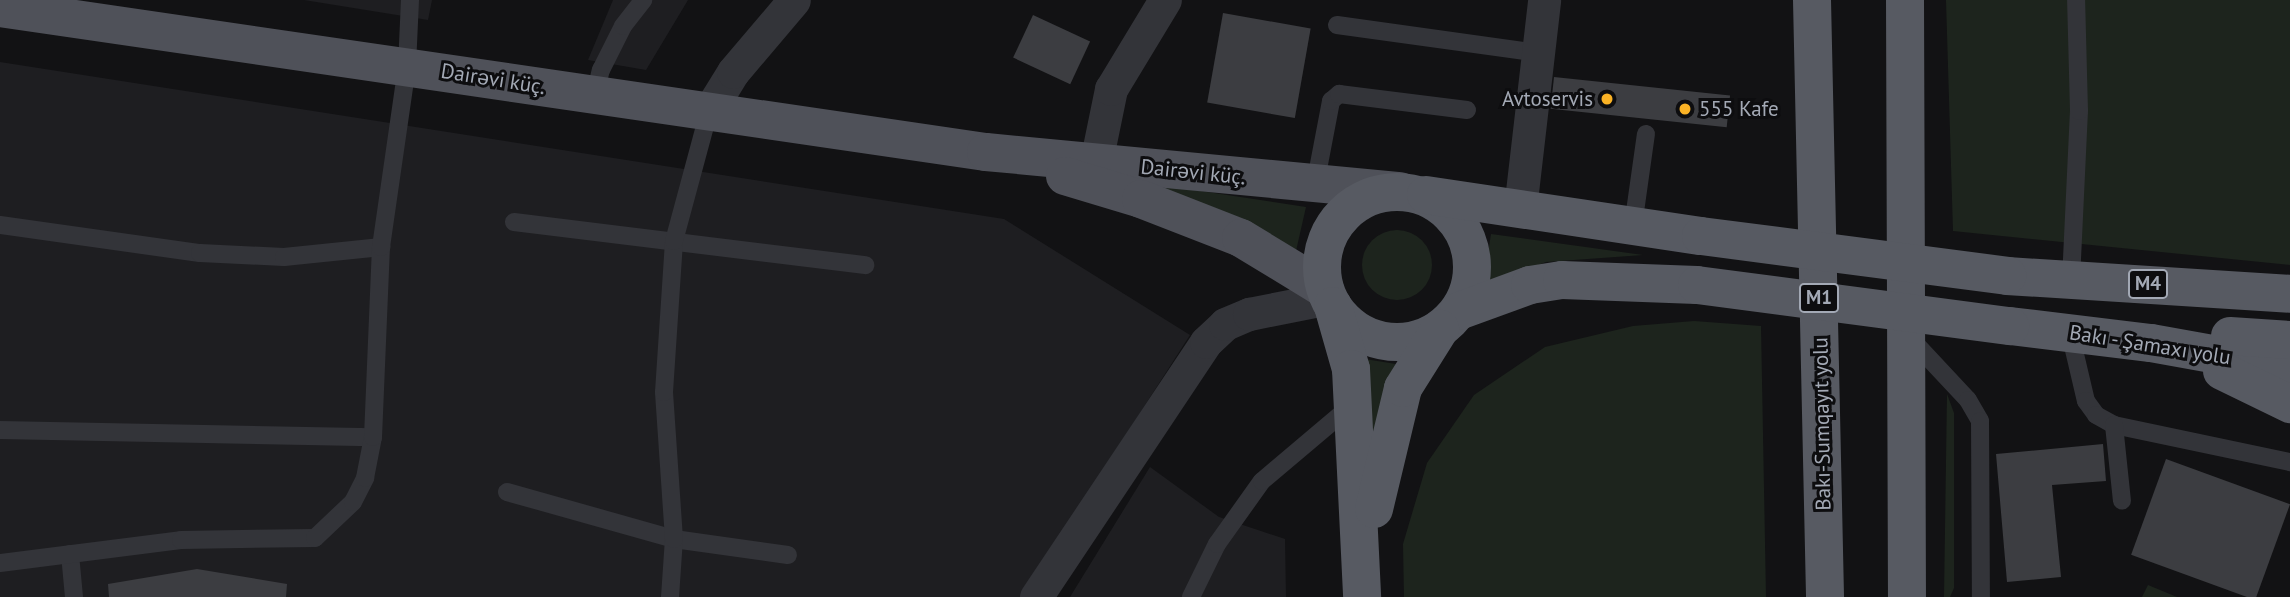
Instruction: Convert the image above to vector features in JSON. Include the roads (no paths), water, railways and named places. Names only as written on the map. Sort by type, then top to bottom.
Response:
[{"type":"highway","name":"Bakı-Sumqayıt yolu","points":[[1812,0],[1825,597]]},
{"type":"highway","points":[[1905,0],[1907,597]]},
{"type":"highway","points":[[1362,587],[1392,423],[1416,363],[1450,320],[1470,288],[1473,264],[1468,240],[1455,218],[1436,202],[1407,192]]},
{"type":"highway","points":[[1362,587],[1355,403],[1349,359],[1329,298],[1324,248],[1344,213],[1380,193],[1407,192],[1633,226]]},
{"type":"highway","name":"M4","points":[[1633,226],[2007,276],[2290,294]]},
{"type":"highway","name":"Bakı - Şamaxı yolu","points":[[1450,320],[1530,285],[1562,280],[1697,285],[2151,343],[2290,368]]},
{"type":"highway","points":[[1329,298],[1349,325],[1370,338],[1394,342],[1418,340],[1450,320]]},
{"type":"highway","points":[[2151,343],[2199,336],[2290,340]]},
{"type":"highway","points":[[2151,343],[2254,383],[2290,404]]},
{"type":"main road","name":"Dairəvi küç.","points":[[0,8],[986,152],[1407,192]]},
{"type":"main road","name":"Dairəvi küç.","points":[[986,152],[1202,222],[1241,238],[1329,298]]},
{"type":"street","points":[[709,111],[725,82],[794,0]]},
{"type":"street","points":[[1096,162],[1111,89],[1165,0]]},
{"type":"street","points":[[1520,209],[1544,0]]},
{"type":"street","points":[[1036,597],[1206,342],[1225,324],[1249,314],[1329,298]]},
{"type":"lane","points":[[0,563],[181,540],[315,538],[353,502],[365,478],[373,437],[381,247],[407,66],[410,0]]},
{"type":"lane","points":[[595,95],[601,70],[643,0]]},
{"type":"lane","points":[[2071,280],[2079,111],[2077,0]]},
{"type":"lane","points":[[1337,25],[1539,53]]},
{"type":"lane","points":[[1315,185],[1331,101],[1339,94],[1467,110]]},
{"type":"lane","points":[[670,597],[674,539],[664,392],[674,241],[709,111]]},
{"type":"lane","points":[[1633,226],[1646,134]]},
{"type":"lane","points":[[514,222],[865,264]]},
{"type":"lane","points":[[0,225],[200,253],[284,257],[381,247]]},
{"type":"lane","points":[[1905,333],[1968,400],[1980,421],[1981,597]]},
{"type":"lane","points":[[2070,333],[2086,401],[2096,415],[2114,425],[2290,462]]},
{"type":"lane","points":[[1191,597],[1217,544],[1262,481],[1355,403]]},
{"type":"lane","points":[[2114,425],[2122,501]]},
{"type":"lane","points":[[0,430],[373,437]]},
{"type":"lane","points":[[507,492],[674,539],[788,555]]},
{"type":"lane","points":[[70,554],[74,597]]},
{"type":"place","name":"Avtoservis","points":[[1607,99]]},
{"type":"place","name":"555 Kafe","points":[[1685,109]]}]
